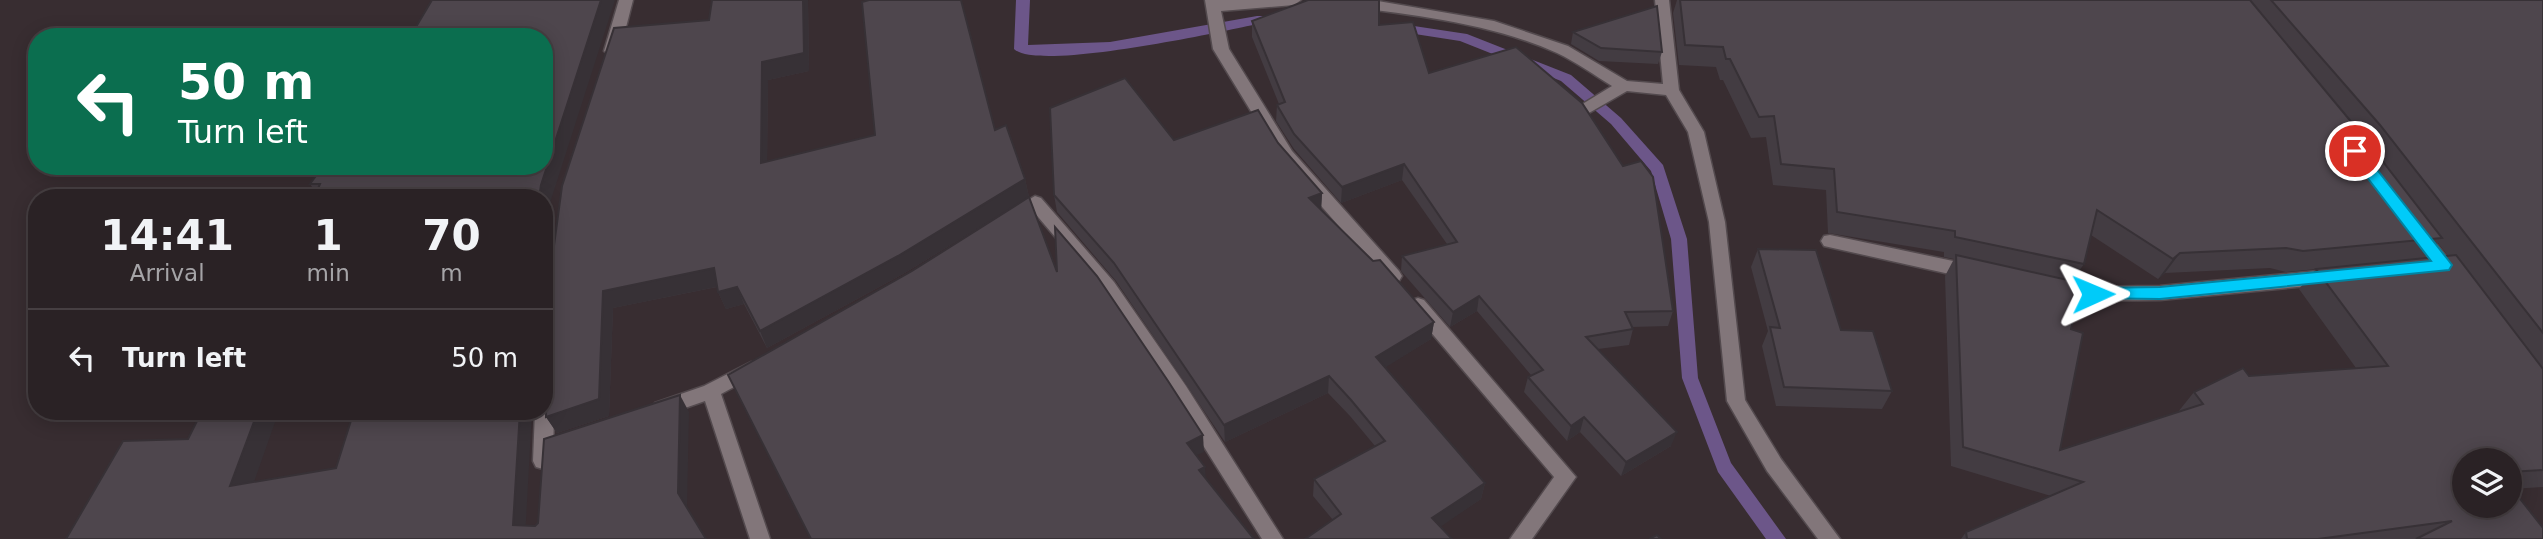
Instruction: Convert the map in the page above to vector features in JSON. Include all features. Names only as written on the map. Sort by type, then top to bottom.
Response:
[{"type":"street","points":[[604,74],[626,0]]},
{"type":"street","points":[[1294,0],[1212,3],[1221,49],[1286,155],[1536,439],[1566,477],[1520,539]]},
{"type":"street","points":[[1337,0],[1419,11],[1494,26],[1563,50],[1624,86],[1671,90]]},
{"type":"street","points":[[1662,0],[1671,90],[1696,132],[1717,222],[1736,401],[1774,465],[1830,539]]},
{"type":"street","points":[[1582,112],[1624,86]]},
{"type":"street","points":[[1001,224],[1035,202],[1108,287],[1179,391],[1273,539]]},
{"type":"street","points":[[2403,214],[2460,288]]},
{"type":"street","points":[[553,261],[557,231]]},
{"type":"street","points":[[1830,241],[1991,276]]},
{"type":"street","points":[[2417,268],[2444,265]]},
{"type":"street","points":[[2044,288],[2070,294],[2160,293],[2349,275]]},
{"type":"street","points":[[647,413],[710,391],[769,359]]},
{"type":"street","points":[[710,391],[760,539]]},
{"type":"street","points":[[542,474],[551,446],[550,420]]},
{"type":"building","points":[[432,0],[601,0],[553,148],[553,28],[415,28]]},
{"type":"building","points":[[712,0],[803,0],[804,53],[762,62],[761,163],[875,135],[862,2],[961,0],[995,130],[1006,125],[1025,179],[898,256],[760,331],[737,287],[718,292],[714,268],[603,291],[599,399],[553,415],[553,253],[562,186],[614,28],[709,20]]},
{"type":"building","points":[[1308,0],[1379,0],[1379,25],[1413,22],[1429,73],[1516,47],[1582,103],[1623,166],[1641,161],[1653,177],[1673,311],[1625,312],[1633,329],[1586,337],[1677,432],[1626,462],[1584,417],[1571,426],[1528,377],[1543,370],[1479,296],[1453,312],[1402,256],[1457,242],[1404,164],[1342,187],[1294,134],[1277,105],[1285,102],[1252,21]]},
{"type":"building","points":[[1680,0],[2250,0],[2363,136],[2442,238],[2303,251],[2286,248],[2180,253],[2173,259],[2097,210],[2084,264],[1955,237],[1955,231],[1837,212],[1834,169],[1781,164],[1774,116],[1759,117],[1730,59],[1726,59],[1723,47],[1685,45]]},
{"type":"building","points":[[2271,0],[2543,0],[2543,333],[2380,125]]},
{"type":"building","points":[[1657,6],[1662,52],[1601,48],[1573,32]]},
{"type":"building","points":[[1125,78],[1174,140],[1258,110],[1278,143],[1322,193],[1309,198],[1373,261],[1380,260],[1434,322],[1376,357],[1485,483],[1432,518],[1452,539],[1305,539],[1341,514],[1314,479],[1385,441],[1329,376],[1224,425],[1114,263],[1054,195],[1050,108]]},
{"type":"building","points":[[316,175],[544,175],[540,189],[318,189],[320,184],[310,184]]},
{"type":"building","points":[[1029,197],[1057,272],[1055,227],[1097,276],[1203,435],[1187,443],[1205,467],[1199,470],[1254,539],[811,539],[728,375],[912,271]]},
{"type":"building","points":[[1758,249],[1816,250],[1841,330],[1873,331],[1892,391],[1784,387],[1770,327],[1780,328]]},
{"type":"building","points":[[1956,255],[2081,283],[2071,329],[2083,333],[2060,450],[2203,404],[2194,392],[2243,368],[2249,376],[2388,366],[2316,269],[2456,255],[2543,369],[2543,470],[2522,471],[2522,448],[2452,448],[2452,518],[2522,518],[2522,501],[2543,528],[2543,539],[2416,539],[2452,521],[2318,539],[1967,539],[1966,532],[2083,482],[1963,447]]},
{"type":"building","points":[[680,395],[678,493],[706,539],[66,539],[123,441],[188,439],[198,420],[255,420],[230,486],[336,468],[351,420],[519,420],[513,525],[535,526],[538,523],[544,439]]},
{"type":"waterway","points":[[1023,0],[1021,49],[1110,46],[1257,20],[1274,20]]},
{"type":"waterway","points":[[1394,27],[1462,37],[1566,78],[1616,121],[1658,169],[1679,239],[1690,378],[1724,467],[1777,539]]},
{"type":"route","points":[[2093,294],[2160,293],[2444,265],[2355,151]]}]
